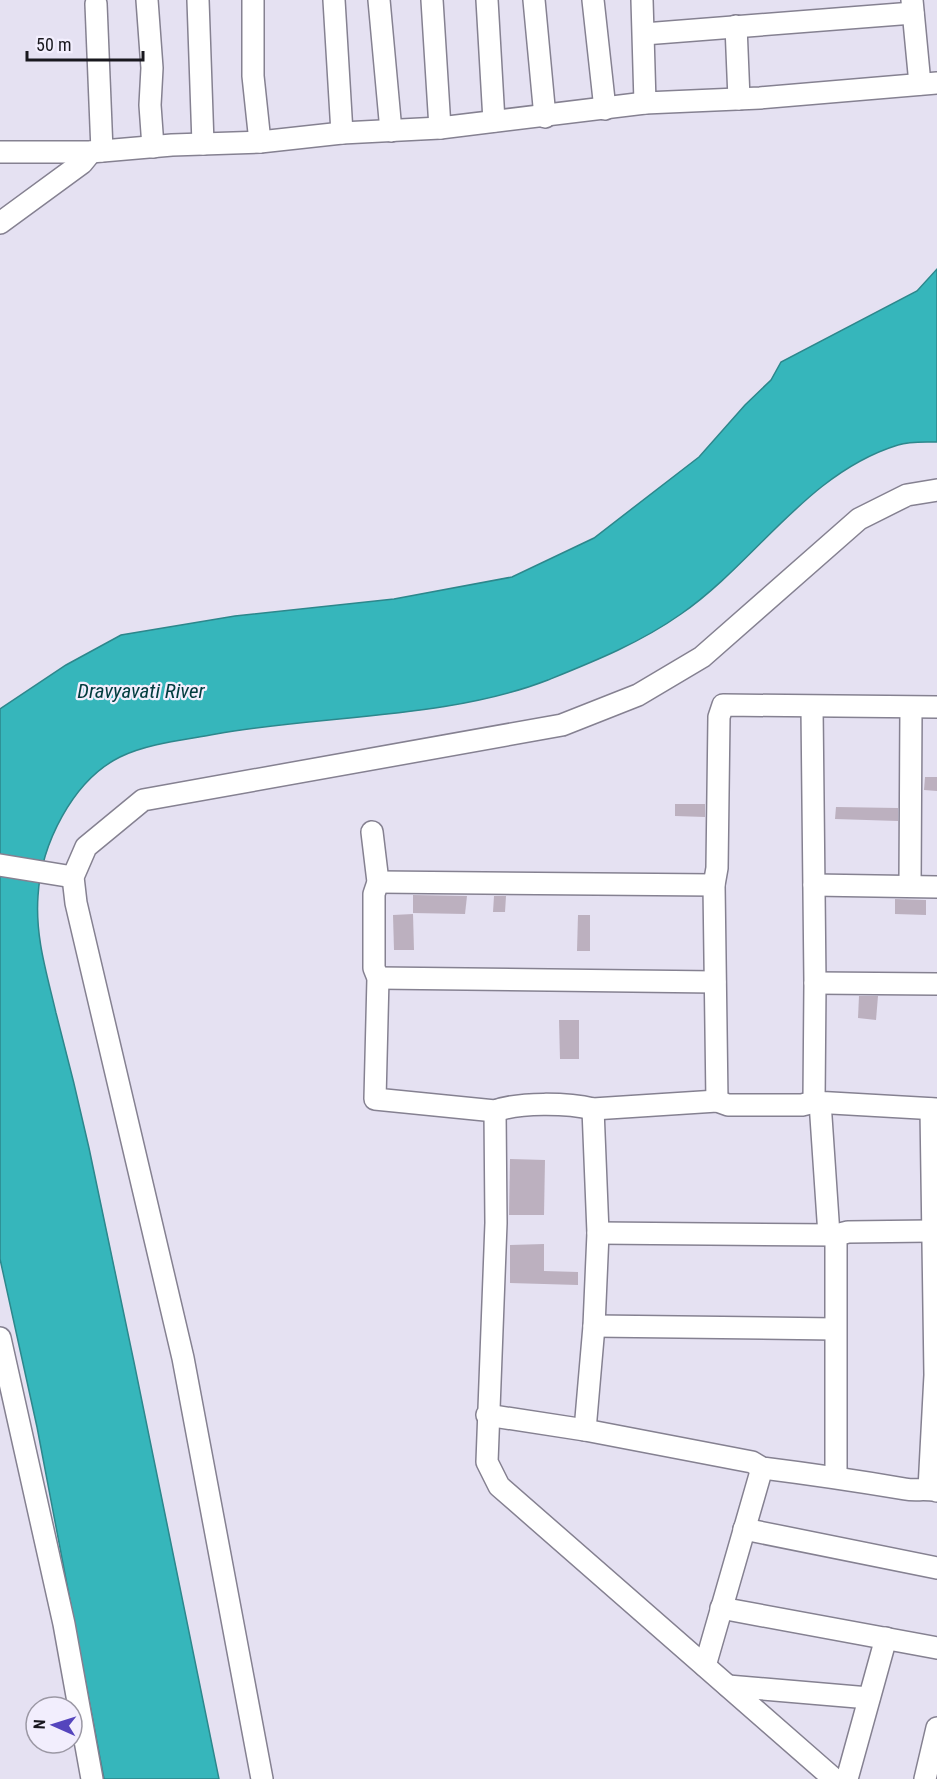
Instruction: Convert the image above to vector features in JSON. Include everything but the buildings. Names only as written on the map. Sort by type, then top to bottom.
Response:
[{"type":"street","points":[[147,0],[152,68],[150,105],[153,147]]},
{"type":"street","points":[[198,0],[203,144]]},
{"type":"street","points":[[253,0],[253,76],[260,142]]},
{"type":"street","points":[[334,0],[342,133]]},
{"type":"street","points":[[379,0],[391,131]]},
{"type":"street","points":[[432,0],[440,128]]},
{"type":"street","points":[[487,0],[494,121]]},
{"type":"street","points":[[534,0],[545,117]]},
{"type":"street","points":[[593,0],[605,109]]},
{"type":"street","points":[[642,0],[645,103]]},
{"type":"street","points":[[96,4],[97,152]]},
{"type":"street","points":[[0,152],[97,152],[260,142],[342,133],[440,128],[645,103],[739,99],[928,84],[912,7],[644,34]]},
{"type":"street","points":[[736,26],[739,99]]},
{"type":"street","points":[[0,223],[97,152]]},
{"type":"street","points":[[262,1779],[183,1358],[76,903],[73,877],[86,847],[143,800],[561,725],[638,695],[702,657],[859,519],[907,495],[937,490]]},
{"type":"street","points":[[717,1101],[714,885],[717,868],[719,717],[723,705],[812,708],[937,707]]},
{"type":"street","points":[[812,708],[817,1102],[833,1235],[836,1477]]},
{"type":"street","points":[[910,886],[911,708]]},
{"type":"street","points":[[372,832],[378,882],[374,894],[374,968],[378,978],[375,1099],[495,1111],[508,1106],[581,1106],[593,1109],[717,1101],[739,1105],[802,1105],[817,1102],[934,1109],[931,1232],[935,1375],[933,1490],[915,1491],[836,1477],[762,1468],[752,1462],[585,1430],[488,1415]]},
{"type":"street","points":[[0,865],[73,877]]},
{"type":"street","points":[[378,882],[714,885]]},
{"type":"street","points":[[814,885],[937,887]]},
{"type":"street","points":[[378,978],[715,982]]},
{"type":"street","points":[[815,983],[937,984]]},
{"type":"street","points":[[585,1430],[594,1326],[598,1233],[593,1109]]},
{"type":"street","points":[[495,1111],[496,1223],[487,1462],[499,1486],[834,1779]]},
{"type":"street","points":[[598,1233],[833,1235],[848,1232],[931,1232]]},
{"type":"street","points":[[594,1326],[835,1329]]},
{"type":"street","points":[[0,1338],[64,1624],[92,1779]]},
{"type":"street","points":[[705,1666],[762,1468]]},
{"type":"street","points":[[744,1529],[937,1568]]},
{"type":"street","points":[[722,1608],[937,1648]]},
{"type":"street","points":[[847,1779],[886,1638]]},
{"type":"street","points":[[728,1686],[869,1698]]},
{"type":"street","points":[[925,1779],[937,1728]]},
{"type":"water","name":"Dravyavati River","points":[[937,269],[937,442],[912,442],[898,445],[866,458],[836,476],[809,497],[734,570],[681,614],[633,643],[548,680],[509,693],[427,709],[257,728],[143,748],[120,757],[103,768],[87,782],[62,816],[45,856],[40,876],[38,926],[40,941],[89,1148],[219,1779],[104,1779],[37,1427],[0,1259],[0,709],[66,665],[121,635],[235,616],[394,599],[512,577],[594,538],[699,457],[745,405],[771,380],[781,362],[917,291]]}]
